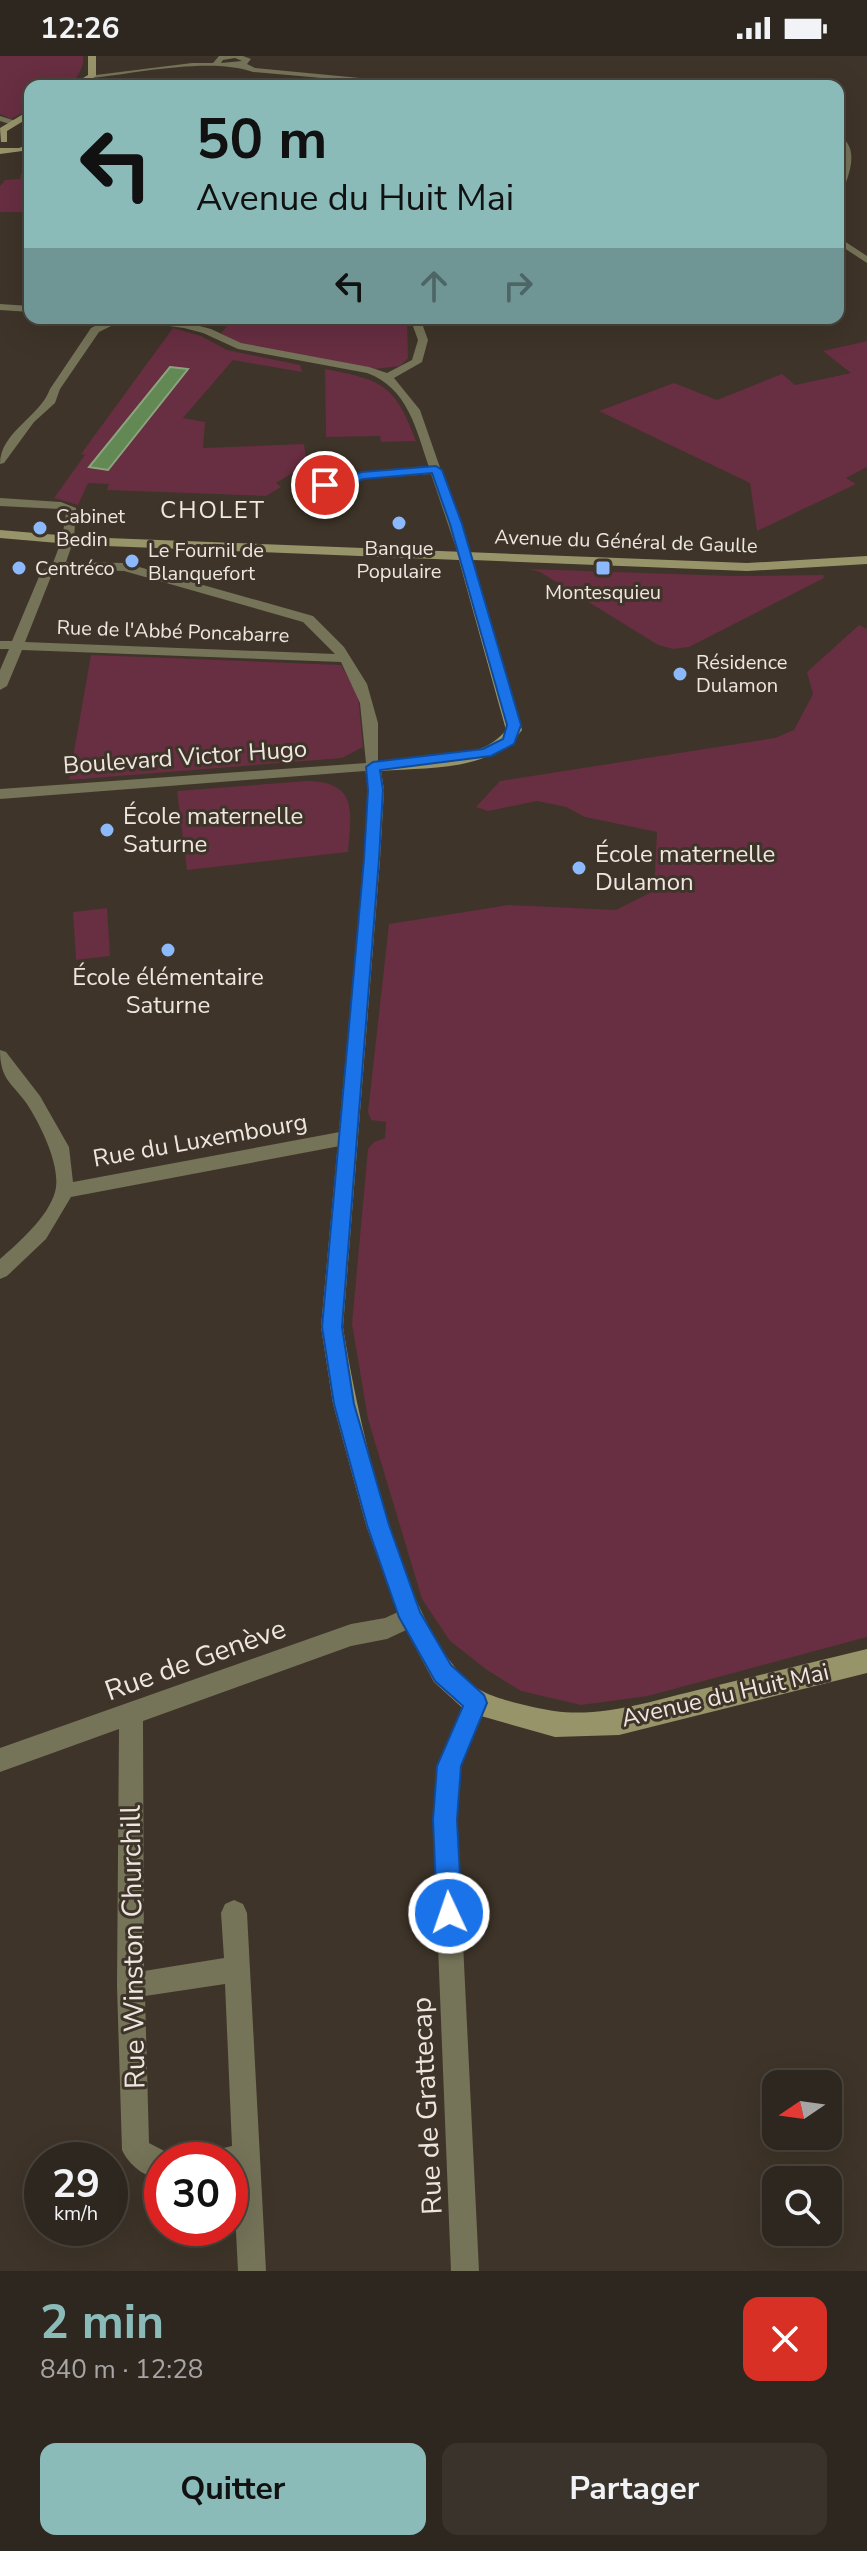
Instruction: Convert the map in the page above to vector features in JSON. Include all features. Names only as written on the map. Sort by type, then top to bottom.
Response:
[{"type":"main road","points":[[85,80],[92,76],[92,56]]},
{"type":"main road","points":[[24,117],[1,132],[2,141],[24,143]]},
{"type":"main road","points":[[3,153],[24,146]]},
{"type":"main road","name":"Avenue du Général de Gaulle","points":[[0,534],[747,567],[867,560]]},
{"type":"main road","points":[[373,767],[486,753],[500,748],[512,736],[514,725],[464,554]]},
{"type":"main road","name":"Avenue du Huit Mai","points":[[373,767],[376,790],[372,859],[345,1138],[333,1303],[337,1365],[344,1404],[378,1525],[411,1617],[443,1673],[476,1703],[555,1724],[619,1722],[867,1661]]},
{"type":"street","points":[[92,76],[217,63],[227,67],[242,59],[253,70],[352,80]]},
{"type":"street","points":[[0,118],[13,123]]},
{"type":"street","points":[[844,144],[848,148],[849,160],[844,164]]},
{"type":"street","points":[[844,244],[867,260]]},
{"type":"street","points":[[0,307],[24,306]]},
{"type":"street","points":[[0,461],[30,420],[51,401],[55,389],[95,330],[107,324]]},
{"type":"street","points":[[173,324],[196,327],[238,346],[369,370],[388,377],[415,410],[464,554]]},
{"type":"street","points":[[388,377],[417,362],[423,340],[417,324]]},
{"type":"street","points":[[338,485],[362,476],[436,470]]},
{"type":"street","points":[[0,502],[65,507],[73,515],[58,565],[47,572],[0,686]]},
{"type":"street","name":"Avenue du Huit Mai","points":[[58,565],[125,567],[308,619],[328,635],[345,658],[368,701],[372,721],[373,767]]},
{"type":"street","name":"Rue de l'Abbé Poncabarre","points":[[0,645],[345,658]]},
{"type":"street","name":"Boulevard Victor Hugo","points":[[0,794],[373,767]]},
{"type":"street","points":[[0,1056],[34,1101],[60,1147],[65,1191],[39,1234],[0,1271]]},
{"type":"street","name":"Rue du Luxembourg","points":[[65,1191],[345,1138]]},
{"type":"street","name":"Rue de Genève","points":[[0,1760],[351,1635],[387,1628],[411,1617]]},
{"type":"street","name":"Rue de Grattecap","points":[[465,2271],[445,1820],[449,1766],[476,1703]]},
{"type":"street","name":"Rue Winston Churchill","points":[[131,1713],[130,1986],[136,2150],[144,2156]]},
{"type":"street","points":[[234,1913],[236,2142]]},
{"type":"street","points":[[130,1986],[236,1969]]},
{"type":"street","points":[[248,2243],[252,2271]]},
{"type":"shaded area","points":[[0,56],[83,56],[83,64],[75,80],[24,80],[24,112],[11,119],[0,114]]},
{"type":"shaded area","points":[[24,174],[24,212],[0,212],[0,186],[5,180],[20,179]]},
{"type":"shaded area","points":[[229,324],[407,324],[408,358],[400,366],[375,369],[241,345],[221,333]]},
{"type":"shaded area","points":[[173,328],[201,336],[227,350],[300,365],[302,372],[233,360],[183,418],[205,422],[203,448],[304,444],[308,474],[297,470],[276,483],[281,487],[266,496],[107,490],[109,484],[88,483],[78,505],[54,498],[85,455],[81,454]]},
{"type":"shaded area","points":[[867,341],[867,467],[846,478],[856,484],[757,531],[750,483],[599,411],[674,383],[717,400],[782,374],[795,385],[851,373],[823,351]]},
{"type":"shaded area","points":[[170,367],[188,369],[108,470],[89,467]]},
{"type":"shaded area","points":[[325,369],[360,377],[384,388],[401,407],[416,441],[381,442],[380,436],[326,437]]},
{"type":"shaded area","points":[[528,569],[733,576],[823,575],[824,578],[689,647],[673,649],[658,645],[540,572]]},
{"type":"shaded area","points":[[859,625],[867,629],[867,1637],[648,1696],[581,1705],[521,1691],[487,1670],[450,1641],[422,1599],[368,1419],[352,1324],[368,1149],[374,1142],[385,1138],[386,1122],[371,1120],[368,1112],[389,924],[509,905],[616,910],[654,891],[657,832],[585,817],[566,807],[537,801],[488,811],[476,807],[500,781],[775,738],[794,730],[813,694],[807,672]]},
{"type":"shaded area","points":[[91,655],[341,665],[358,695],[363,747],[342,758],[69,780]]},
{"type":"shaded area","points":[[307,781],[336,787],[344,794],[350,813],[348,852],[187,870],[177,791]]},
{"type":"shaded area","points":[[107,908],[110,956],[76,960],[73,912]]},
{"type":"place","name":"Banque Populaire","points":[[399,523]]},
{"type":"place","name":"Cabinet Bedin","points":[[40,528]]},
{"type":"place","name":"Le Fournil de Blanquefort","points":[[132,561]]},
{"type":"place","name":"Centréco","points":[[19,568]]},
{"type":"place","name":"Montesquieu","points":[[603,568]]},
{"type":"place","name":"Résidence Dulamon","points":[[680,674]]},
{"type":"place","name":"École maternelle Saturne","points":[[107,830]]},
{"type":"place","name":"École maternelle Dulamon","points":[[579,868]]},
{"type":"place","name":"École élémentaire Saturne","points":[[168,950]]},
{"type":"district","name":"CHOLET","points":[[213,510]]},
{"type":"route","points":[[325,485],[338,485],[362,476],[436,470],[456,524],[514,725],[509,741],[486,753],[373,767],[376,790],[372,859],[345,1138],[333,1303],[332,1327],[344,1404],[378,1525],[411,1617],[429,1653],[443,1673],[476,1703],[449,1766],[445,1820],[449,1913]]}]
